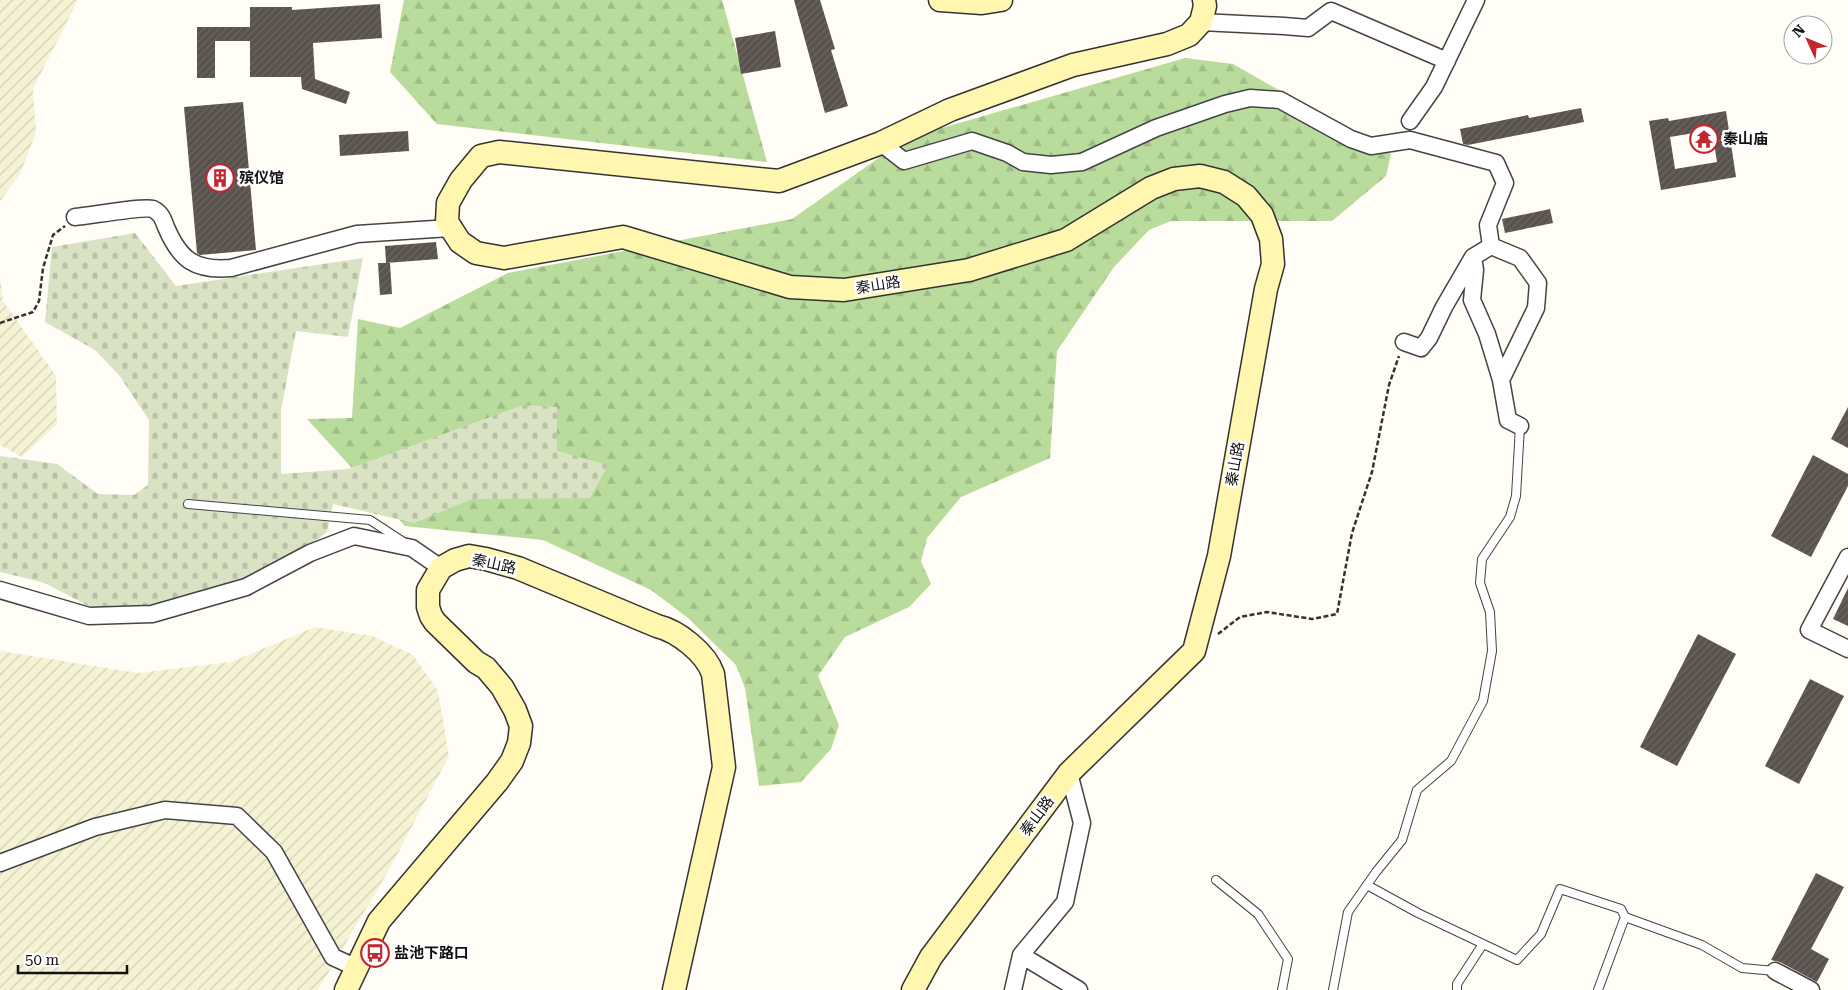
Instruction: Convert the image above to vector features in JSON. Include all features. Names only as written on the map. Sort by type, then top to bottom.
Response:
[{"type":"main road","points":[[940,0],[982,3],[1001,0]]},
{"type":"main road","points":[[450,228],[447,222],[448,203],[461,180],[481,156],[498,152],[779,181],[880,143],[950,110],[1073,64],[1167,44],[1189,35],[1202,22],[1205,6],[1204,0]]},
{"type":"main road","name":"秦山路","points":[[450,228],[460,242],[476,253],[504,258],[623,237],[790,287],[844,290],[969,270],[1066,240],[1151,188],[1174,178],[1200,176],[1224,182],[1246,196],[1262,215],[1271,239],[1273,264],[1266,289],[1219,556],[1194,650],[1069,774],[931,957],[913,990]]},
{"type":"main road","name":"秦山路","points":[[441,568],[455,560],[469,556],[518,568],[657,626],[666,628],[696,648],[710,666],[713,674],[724,767],[674,990]]},
{"type":"main road","points":[[346,990],[379,921],[497,782],[512,761],[519,743],[522,726],[502,687],[486,668],[476,662],[431,616],[428,607],[428,590],[441,568]]},
{"type":"street","points":[[1410,121],[1434,87],[1476,0]]},
{"type":"street","points":[[1202,22],[1308,28],[1330,10],[1447,61]]},
{"type":"street","points":[[880,143],[904,161],[972,141],[1006,153],[1023,162],[1052,165],[1082,162],[1156,128],[1225,104],[1250,98],[1280,100],[1351,139],[1371,146],[1410,140],[1496,163],[1505,183],[1488,226],[1491,246]]},
{"type":"street","points":[[76,217],[143,209],[154,210],[163,218],[175,246],[186,258],[200,266],[215,270],[231,268],[357,234],[450,228]]},
{"type":"street","points":[[1404,342],[1420,348],[1430,338],[1444,307],[1473,257],[1491,246]]},
{"type":"street","points":[[1491,246],[1520,258],[1538,283],[1536,308],[1501,380]]},
{"type":"street","points":[[1473,257],[1475,270],[1472,300],[1487,334],[1501,380],[1508,420],[1520,426]]},
{"type":"street","points":[[0,590],[89,616],[152,614],[246,587],[310,553],[354,536],[412,548],[441,568]]},
{"type":"street","points":[[1848,558],[1809,630],[1848,649]]},
{"type":"street","points":[[1014,990],[1021,955],[1065,902],[1082,823],[1069,774]]},
{"type":"street","points":[[0,863],[95,827],[165,810],[237,816],[274,852],[333,957],[357,968]]},
{"type":"street","points":[[1021,955],[1079,990]]},
{"type":"street","points":[[1775,971],[1811,990]]},
{"type":"lane","points":[[1333,990],[1348,912],[1402,840],[1418,790],[1451,761],[1482,701],[1492,651],[1490,612],[1480,583],[1482,559],[1510,517],[1516,496],[1520,426]]},
{"type":"lane","points":[[188,504],[370,520],[412,548]]},
{"type":"lane","points":[[1216,880],[1258,914],[1288,959],[1282,990]]},
{"type":"lane","points":[[1367,886],[1418,913],[1517,960],[1542,934],[1560,889],[1621,909],[1624,917],[1598,990]]},
{"type":"lane","points":[[1624,917],[1702,945],[1742,968],[1775,971]]},
{"type":"lane","points":[[1457,990],[1458,984],[1482,944]]},
{"type":"path","points":[[0,323],[33,312],[39,301],[43,268],[53,235],[76,217]]},
{"type":"path","points":[[1216,635],[1240,617],[1267,612],[1312,619],[1337,614],[1352,533],[1372,472],[1389,385],[1404,342]]},
{"type":"shaded area","points":[[0,0],[78,0],[33,89],[36,133],[20,174],[0,201]]},
{"type":"shaded area","points":[[0,276],[3,301],[56,376],[57,424],[22,457],[0,445]]},
{"type":"shaded area","points":[[315,627],[372,636],[413,655],[438,691],[449,756],[389,870],[318,990],[0,990],[0,651],[138,673],[231,662]]},
{"type":"green space","points":[[404,0],[722,0],[767,162],[437,124],[390,72]]},
{"type":"green space","points":[[1185,58],[1233,64],[1391,154],[1386,176],[1332,221],[1171,221],[1149,230],[1114,267],[1057,351],[1050,458],[961,497],[927,538],[921,561],[931,584],[909,607],[845,637],[818,676],[839,725],[831,749],[801,782],[759,786],[745,688],[736,665],[688,618],[651,590],[543,540],[405,526],[307,419],[352,418],[358,319],[400,328],[508,273],[792,219],[907,138]]},
{"type":"green space","points":[[135,233],[176,286],[363,258],[348,337],[296,331],[281,410],[281,474],[348,469],[523,405],[557,407],[557,451],[608,465],[590,498],[472,499],[414,523],[333,504],[327,532],[275,573],[245,587],[125,612],[92,608],[45,583],[0,572],[0,456],[57,464],[98,494],[134,495],[148,485],[149,420],[119,375],[95,350],[45,322],[52,247]]},
{"type":"building","points":[[794,0],[820,0],[835,49],[831,50],[848,106],[825,113]]},
{"type":"building","points":[[380,4],[382,38],[313,43],[315,79],[350,92],[346,104],[302,89],[301,77],[250,77],[250,41],[215,41],[215,78],[197,78],[197,27],[250,27],[250,7],[292,7],[292,10]]},
{"type":"building","points":[[775,31],[781,67],[741,74],[735,38]]},
{"type":"building","name":"殡仪馆","points":[[243,102],[256,250],[200,255],[197,253],[184,107]]},
{"type":"building","points":[[1581,108],[1584,122],[1468,145],[1463,144],[1460,129],[1528,115],[1529,118]]},
{"type":"building","points":[[1726,111],[1736,177],[1661,190],[1649,121],[1668,118],[1669,121]],"holes":[[[1712,130],[1717,162],[1675,169],[1670,137]]]},
{"type":"building","points":[[408,131],[409,151],[340,156],[339,135]]},
{"type":"building","points":[[1550,209],[1553,223],[1505,233],[1502,219]]},
{"type":"building","points":[[436,242],[438,259],[386,263],[385,246]]},
{"type":"building","points":[[378,263],[390,263],[392,294],[380,295]]},
{"type":"building","points":[[1848,407],[1848,448],[1831,439]]},
{"type":"building","points":[[1813,455],[1848,474],[1848,486],[1811,557],[1771,536]]},
{"type":"building","points":[[1848,588],[1848,626],[1833,619]]},
{"type":"building","points":[[1698,634],[1736,654],[1677,766],[1640,747]]},
{"type":"building","points":[[1810,679],[1844,696],[1799,784],[1765,766]]},
{"type":"building","points":[[1816,873],[1844,887],[1811,949],[1829,959],[1817,982],[1780,962],[1771,960]]},
{"type":"place","name":"秦山庙","points":[[1704,139]]},
{"type":"place","name":"殡仪馆","points":[[220,178]]},
{"type":"place","name":"盐池下路口","points":[[375,953]]}]
